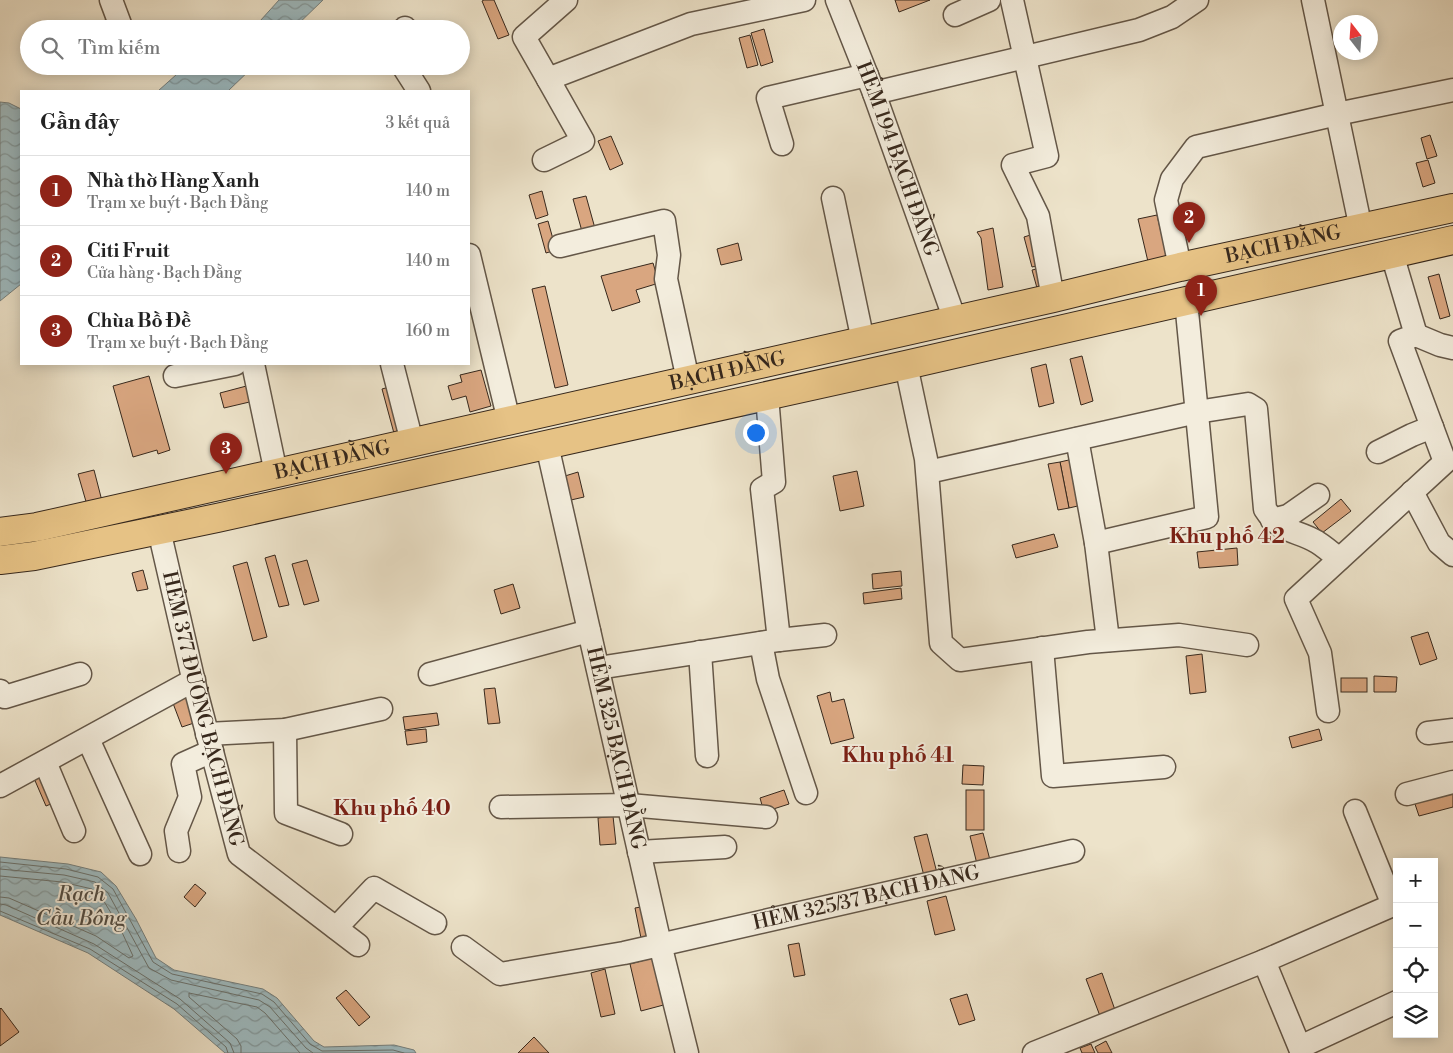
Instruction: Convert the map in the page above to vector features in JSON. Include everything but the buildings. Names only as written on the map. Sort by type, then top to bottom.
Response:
[{"type":"main road","name":"BẠCH ĐẰNG","points":[[0,532],[37,527],[1453,208]]},
{"type":"main road","name":"BẠCH ĐẰNG","points":[[0,560],[34,556],[158,530],[547,445],[1453,240]]},
{"type":"main road","points":[[954,320],[962,352]]},
{"type":"main road","points":[[509,421],[515,452]]},
{"type":"street","points":[[111,0],[118,20]]},
{"type":"street","points":[[544,160],[583,141],[524,37],[566,0]]},
{"type":"street","points":[[548,79],[691,24],[804,0]]},
{"type":"street","name":"HẺM 194 BẠCH ĐẰNG","points":[[837,0],[871,84],[954,320]]},
{"type":"street","points":[[955,15],[989,0]]},
{"type":"street","points":[[1012,0],[1047,156],[1013,165],[1038,216],[1053,298]]},
{"type":"street","points":[[782,144],[768,98],[871,84],[1025,58],[1139,30],[1172,17],[1197,0]]},
{"type":"street","points":[[1312,0],[1361,229]]},
{"type":"street","points":[[409,75],[418,90]]},
{"type":"street","points":[[1180,268],[1166,200],[1172,179],[1196,147],[1337,114],[1453,90]]},
{"type":"street","points":[[833,198],[863,341]]},
{"type":"street","points":[[560,246],[664,221],[670,255],[666,279],[688,380]]},
{"type":"street","points":[[1392,254],[1416,335]]},
{"type":"street","points":[[470,259],[509,421]]},
{"type":"street","points":[[1096,543],[1207,517],[1186,301]]},
{"type":"street","points":[[1328,712],[1320,653],[1296,599],[1445,462],[1400,341],[1416,335],[1453,348]]},
{"type":"street","points":[[175,376],[230,365]]},
{"type":"street","points":[[253,365],[276,473]]},
{"type":"street","points":[[392,365],[412,442]]},
{"type":"street","points":[[906,365],[928,472],[941,643],[960,660],[1108,640],[1179,635],[1248,645]]},
{"type":"street","points":[[767,396],[774,482],[762,489],[770,642],[768,680],[806,793]]},
{"type":"street","points":[[928,472],[1197,412],[1248,404],[1256,409],[1265,509],[1272,520],[1283,528],[1317,542],[1339,559]]},
{"type":"street","points":[[1378,452],[1412,434],[1432,427]]},
{"type":"street","points":[[1077,438],[1096,543],[1108,640]]},
{"type":"street","name":"HẺM 325 BẠCH ĐẰNG","points":[[547,445],[684,1052]]},
{"type":"street","points":[[1412,492],[1438,543],[1453,555]]},
{"type":"street","points":[[1272,520],[1288,516],[1318,495]]},
{"type":"street","name":"HẺM 377 ĐƯỜNG BẠCH ĐẰNG","points":[[158,530],[209,742],[239,854],[358,946]]},
{"type":"street","points":[[430,674],[589,631]]},
{"type":"street","points":[[598,668],[826,635]]},
{"type":"street","points":[[1042,648],[1053,776],[1164,767]]},
{"type":"street","points":[[700,652],[706,756]]},
{"type":"street","points":[[0,691],[5,697],[80,674]]},
{"type":"street","points":[[0,786],[194,680]]},
{"type":"street","points":[[179,851],[176,831],[190,797],[183,764],[209,742],[285,730],[381,710]]},
{"type":"street","points":[[285,730],[286,813],[340,834]]},
{"type":"street","points":[[1428,733],[1453,730]]},
{"type":"street","points":[[88,738],[140,854]]},
{"type":"street","points":[[45,762],[74,831]]},
{"type":"street","points":[[1407,794],[1453,782]]},
{"type":"street","points":[[501,807],[629,805],[766,817]]},
{"type":"street","points":[[1034,1053],[1264,961],[1393,905],[1355,811]]},
{"type":"street","points":[[639,852],[725,847]]},
{"type":"street","name":"HẺM 325/37 BẠCH ĐẰNG","points":[[463,947],[500,974],[624,953],[1073,851]]},
{"type":"street","points":[[336,928],[374,888],[435,923]]},
{"type":"street","points":[[1264,961],[1301,1050],[1393,1004]]},
{"type":"water","points":[[279,0],[323,0],[302,20],[261,20]]},
{"type":"water","points":[[176,75],[245,75],[229,90],[159,90]]},
{"type":"water","points":[[0,102],[9,103],[20,108],[20,285],[0,301]]},
{"type":"water","name":"Rạch Cầu Bông","points":[[0,857],[68,864],[101,872],[116,886],[156,958],[174,970],[263,989],[277,998],[314,1041],[324,1047],[394,1045],[414,1050],[416,1053],[225,1053],[174,1009],[88,953],[0,915]]},
{"type":"place","name":"Citi Fruit","points":[[1189,243]]},
{"type":"place","name":"Nhà thờ Hàng Xanh","points":[[1201,316]]},
{"type":"place","name":"Chùa Bồ Đề","points":[[226,474]]},
{"type":"district","name":"Khu phố 42","points":[[1227,537]]},
{"type":"district","name":"Khu phố 41","points":[[898,756]]},
{"type":"district","name":"Khu phố 40","points":[[392,809]]}]
